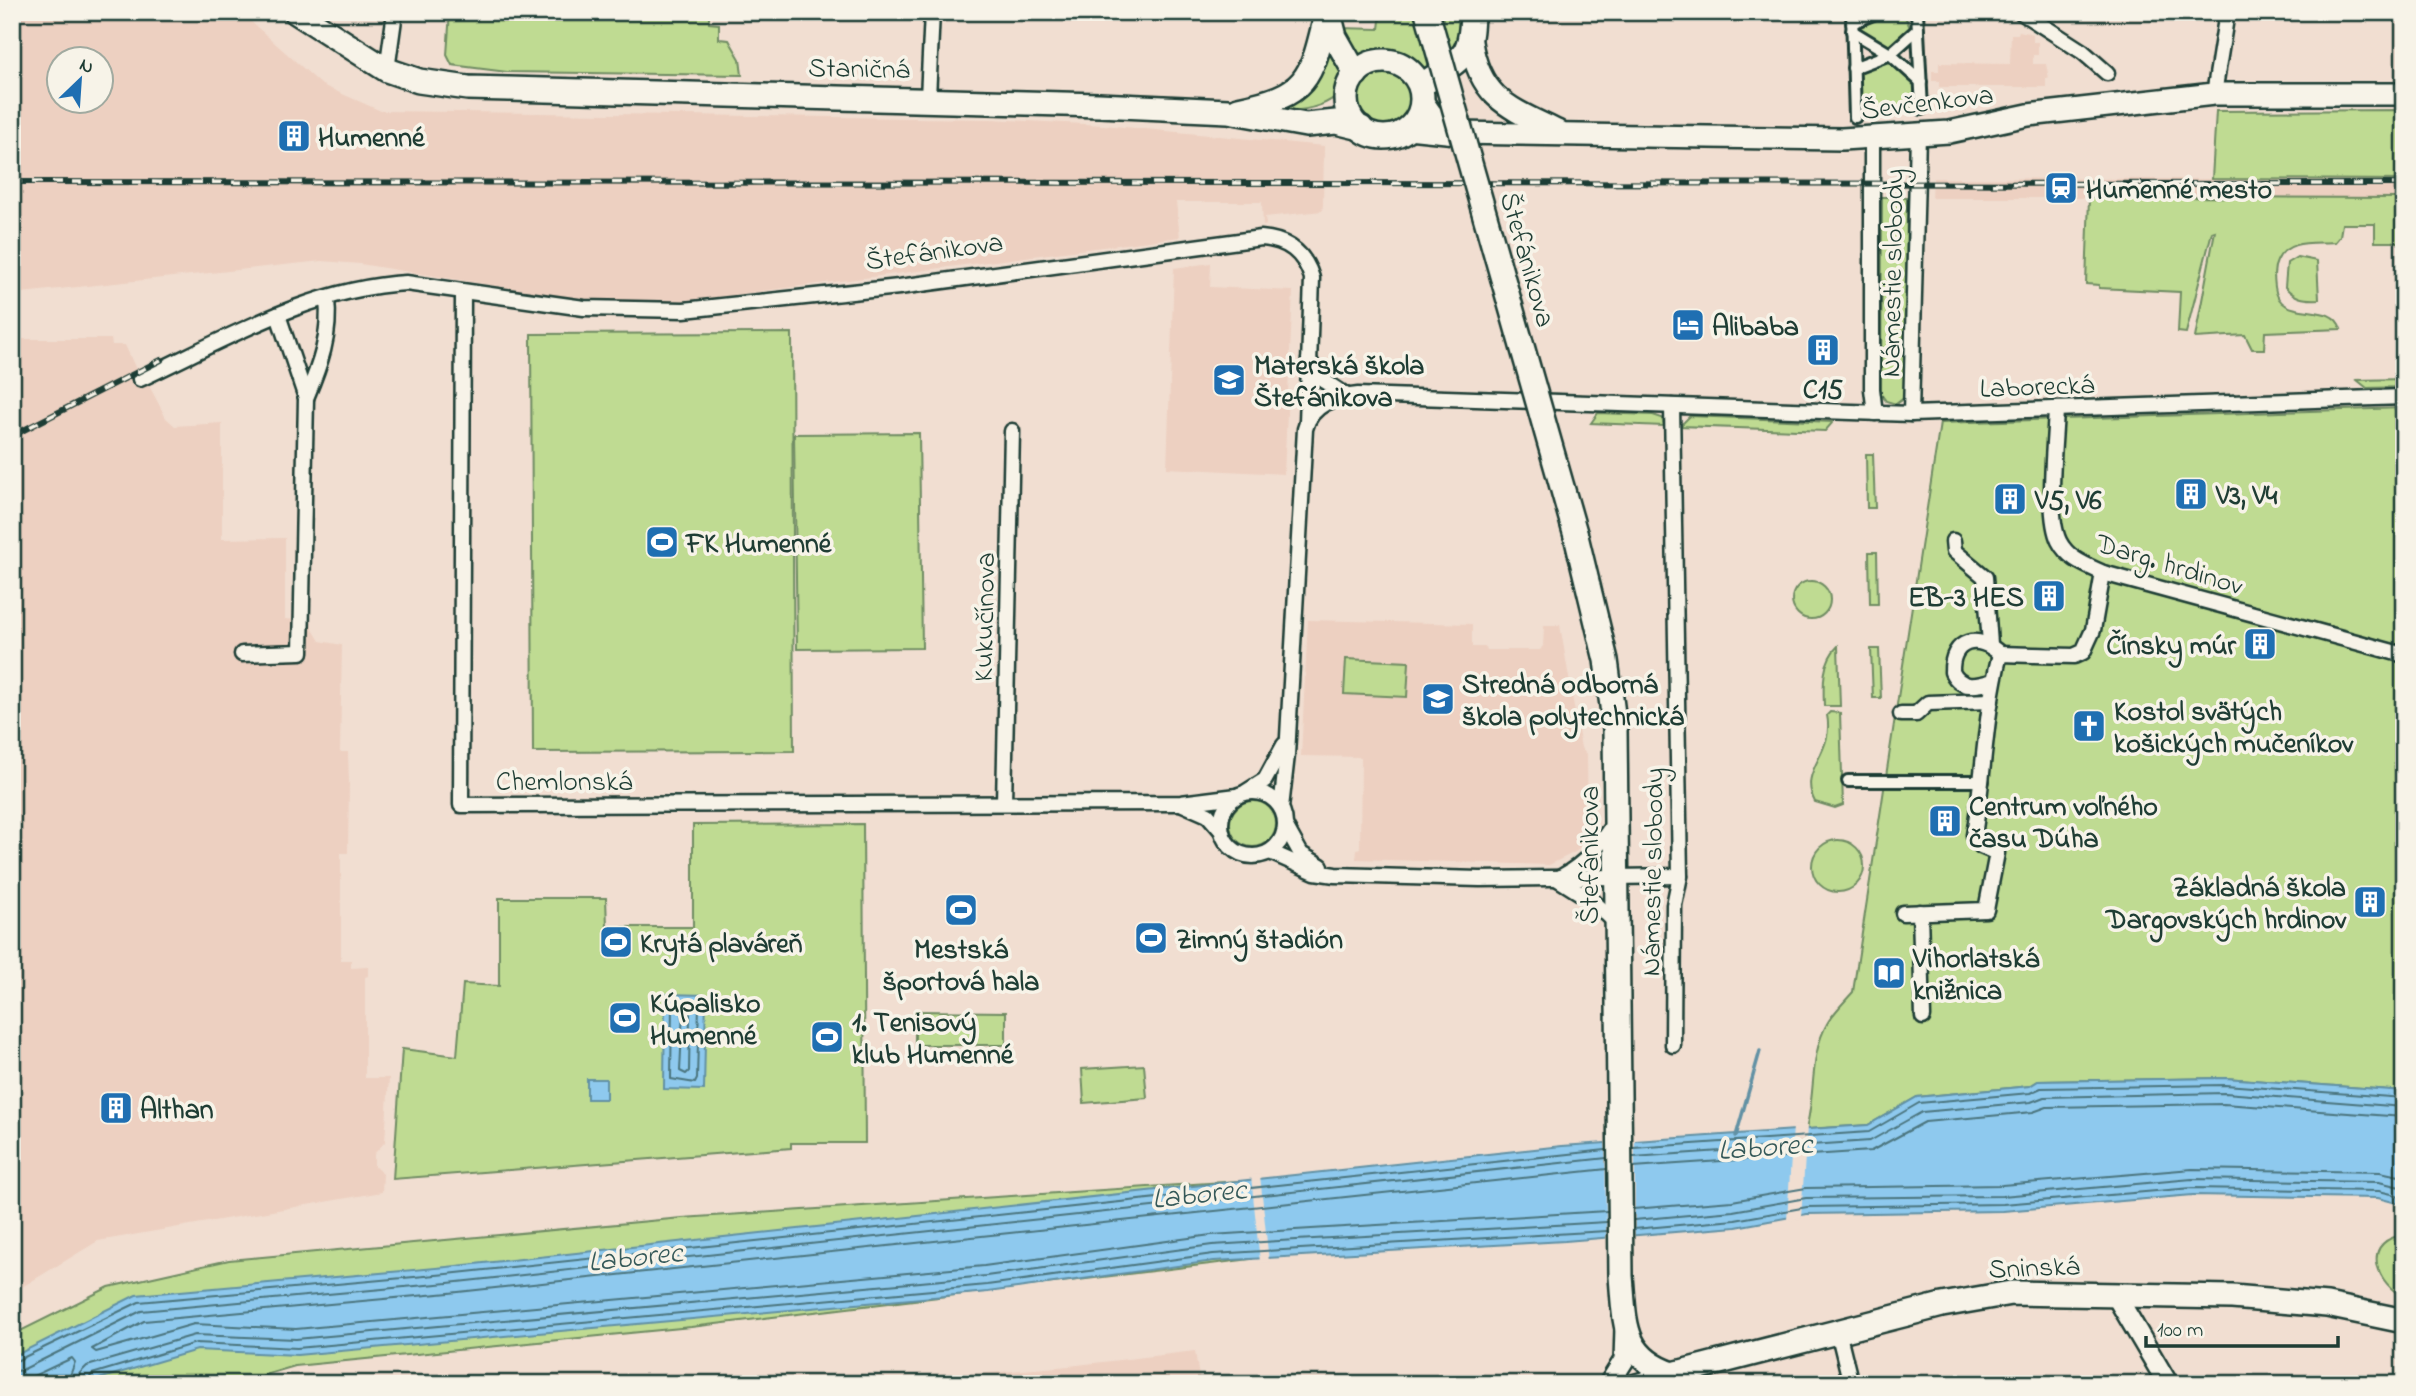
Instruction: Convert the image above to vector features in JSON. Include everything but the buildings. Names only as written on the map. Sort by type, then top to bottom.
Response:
[{"type":"main road","name":"Staničná","points":[[296,12],[387,70],[440,84],[560,92],[928,99],[1228,111],[1307,125],[1336,122],[1361,128]]},
{"type":"main road","points":[[1328,12],[1335,37],[1356,74]]},
{"type":"main road","points":[[1228,111],[1270,102],[1285,96],[1302,83],[1316,60],[1328,12]]},
{"type":"main road","name":"Štefánikova","points":[[1427,12],[1576,536],[1612,694],[1619,877],[1621,1276],[1625,1318],[1635,1351],[1641,1358],[1673,1374]]},
{"type":"main road","points":[[1472,12],[1471,42],[1475,68],[1488,88],[1509,108],[1562,133]]},
{"type":"main road","points":[[1456,133],[1431,114],[1421,94],[1411,72],[1392,62],[1370,64],[1356,74],[1349,86],[1347,99],[1350,115],[1361,128],[1381,136],[1398,134],[1408,128],[1418,116],[1421,94],[1458,60],[1471,42]]},
{"type":"main road","name":"Ševčenkova","points":[[1408,128],[1456,133],[1783,139],[1872,137],[1950,132],[2028,115],[2214,94],[2404,94]]},
{"type":"main road","points":[[1276,121],[1313,113],[1347,99]]},
{"type":"main road","name":"Sninská","points":[[1673,1374],[1974,1298],[2011,1293],[2283,1301],[2404,1321]]},
{"type":"street","points":[[387,70],[396,12]]},
{"type":"street","points":[[928,99],[932,12]]},
{"type":"street","points":[[1852,22],[1878,12]]},
{"type":"street","points":[[1917,12],[1922,109]]},
{"type":"street","points":[[2021,12],[2083,52],[2107,73]]},
{"type":"street","points":[[2214,94],[2227,12]]},
{"type":"street","points":[[1852,22],[1921,82]]},
{"type":"street","points":[[1852,22],[1855,117]]},
{"type":"street","points":[[1853,68],[1890,54],[1918,29]]},
{"type":"street","name":"Námestie slobody","points":[[1910,414],[1918,134]]},
{"type":"street","name":"Námestie slobody","points":[[1872,137],[1872,389],[1875,413]]},
{"type":"street","name":"Štefánikova","points":[[140,379],[302,304],[396,284],[584,308],[684,310],[899,287],[1166,248],[1261,238],[1284,242],[1295,249],[1309,268],[1312,278],[1307,422],[1281,807]]},
{"type":"street","name":"Chemlonská","points":[[463,292],[461,805],[1181,803],[1242,794]]},
{"type":"street","points":[[306,398],[320,365],[330,325],[327,299]]},
{"type":"street","points":[[242,654],[301,652],[306,398],[278,315]]},
{"type":"street","points":[[1309,360],[1321,379],[1347,396]]},
{"type":"street","points":[[1307,422],[1322,404],[1347,396],[1672,406]]},
{"type":"street","name":"Laborecká","points":[[1672,406],[1910,414],[2404,397]]},
{"type":"street","name":"Námestie slobody","points":[[1672,406],[1680,876],[1674,905],[1673,1045]]},
{"type":"street","name":"Darg. hrdinov","points":[[2056,409],[2054,522],[2060,543],[2075,560],[2103,573],[2404,655]]},
{"type":"street","name":"Kukučínova","points":[[1004,803],[1012,431]]},
{"type":"street","points":[[1903,913],[1986,910],[1997,853],[1981,846],[1974,835],[1983,781],[1995,649],[1985,577],[1954,551],[1953,541]]},
{"type":"street","points":[[1993,681],[1971,687],[1955,678],[1952,660],[1958,648],[1971,641],[1995,649],[2074,656],[2083,652],[2093,630],[2103,573]]},
{"type":"street","points":[[1900,714],[1916,714],[1928,703],[1991,701]]},
{"type":"street","name":"Štefánikova","points":[[1242,794],[1265,780],[1278,760],[1287,737]]},
{"type":"street","points":[[1848,782],[1983,781]]},
{"type":"street","points":[[1286,827],[1283,838],[1270,852],[1250,857],[1240,854],[1224,840],[1221,830],[1224,810],[1242,794],[1266,794],[1281,807],[1286,827],[1301,854],[1335,874]]},
{"type":"street","name":"Chemlonská","points":[[1181,803],[1208,815],[1221,830]]},
{"type":"street","points":[[1556,879],[1581,866],[1591,856],[1618,817]]},
{"type":"street","name":"Štefánikova","points":[[1270,852],[1315,872],[1335,874],[1556,879],[1680,876]]},
{"type":"street","points":[[1556,879],[1593,901],[1618,925]]},
{"type":"street","points":[[1920,912],[1923,1017]]},
{"type":"street","points":[[2115,1294],[2168,1384]]},
{"type":"street","points":[[1609,1384],[1624,1360],[1625,1318]]},
{"type":"street","points":[[1838,1331],[1851,1384]]},
{"type":"street","points":[[1636,1384],[1673,1374]]},
{"type":"shaded area","points":[[12,12],[240,12],[322,85],[381,111],[991,119],[1103,125],[1324,146],[1322,211],[1265,217],[1266,225],[1263,226],[1262,202],[1176,202],[1180,237],[672,303],[608,304],[360,264],[322,261],[12,294]]},
{"type":"shaded area","points":[[2019,31],[2033,34],[2033,42],[2038,42],[2038,55],[2033,55],[2033,64],[2046,64],[2049,78],[2046,79],[2046,87],[1939,87],[1939,81],[1932,81],[1932,71],[1939,71],[1939,63],[2010,64],[2011,34],[2018,34]]},
{"type":"shaded area","points":[[1933,178],[2404,180],[2404,198],[1932,198]]},
{"type":"shaded area","name":"Materská škola Štefánikova","points":[[1211,263],[1210,287],[1293,291],[1284,474],[1167,468],[1174,268]]},
{"type":"shaded area","points":[[12,339],[111,339],[112,345],[125,345],[139,376],[143,374],[166,418],[175,426],[222,423],[222,539],[285,538],[285,619],[312,621],[312,628],[320,641],[342,645],[340,752],[348,752],[349,782],[348,853],[341,853],[341,960],[351,960],[351,968],[368,967],[368,976],[365,977],[365,1078],[389,1078],[385,1142],[374,1154],[374,1166],[383,1174],[382,1192],[98,1241],[12,1293]]},
{"type":"shaded area","name":"Stredná odborná škola polytechnická","points":[[1308,620],[1472,624],[1472,647],[1486,647],[1487,650],[1540,650],[1543,646],[1544,626],[1560,625],[1581,748],[1587,755],[1588,832],[1577,851],[1549,865],[1356,859],[1357,850],[1360,849],[1361,757],[1301,756]]},
{"type":"shaded area","points":[[1195,1351],[1200,1384],[857,1384],[1069,1366]]},
{"type":"green space","points":[[450,12],[709,12],[709,23],[719,24],[719,39],[729,40],[740,59],[742,75],[507,72],[452,65],[447,55]]},
{"type":"green space","points":[[1381,12],[1467,12],[1464,42],[1421,76],[1408,64],[1393,58],[1377,58],[1360,65],[1340,28],[1379,29]]},
{"type":"green space","points":[[1886,12],[1903,12],[1912,32],[1886,48],[1857,31],[1857,24]]},
{"type":"green space","points":[[1331,52],[1347,77],[1337,95],[1310,108],[1279,110],[1314,84]]},
{"type":"green space","points":[[1886,60],[1895,61],[1915,81],[1917,106],[1861,112],[1859,68]]},
{"type":"green space","points":[[1385,71],[1396,73],[1409,84],[1414,100],[1412,111],[1401,124],[1385,129],[1374,127],[1361,116],[1356,100],[1358,89],[1369,76]]},
{"type":"green space","points":[[2404,110],[2404,180],[2212,179],[2216,111]]},
{"type":"green space","points":[[1882,197],[1907,197],[1905,397],[1896,404],[1886,401],[1881,394]]},
{"type":"green space","points":[[2089,198],[2404,198],[2404,242],[2375,242],[2375,224],[2342,224],[2340,236],[2335,242],[2294,245],[2287,249],[2275,267],[2275,287],[2279,298],[2295,309],[2327,315],[2336,320],[2341,329],[2265,332],[2264,349],[2252,349],[2245,335],[2195,338],[2215,231],[2212,232],[2186,333],[2178,332],[2180,292],[2099,288],[2099,285],[2086,284]]},
{"type":"green space","points":[[2297,257],[2317,261],[2319,299],[2300,298],[2285,287],[2287,263]]},
{"type":"green space","name":"FK Humenné","points":[[792,333],[794,751],[533,752],[531,334]]},
{"type":"green space","points":[[2404,379],[2404,387],[2367,388],[2357,380]]},
{"type":"green space","points":[[2404,408],[2404,1091],[2225,1078],[2038,1081],[2030,1086],[1917,1097],[1868,1125],[1806,1129],[1815,1061],[1822,1034],[1831,1018],[1853,992],[1940,423]]},
{"type":"green space","points":[[1598,413],[1653,415],[1662,418],[1664,426],[1591,423]]},
{"type":"green space","points":[[1690,416],[1833,422],[1825,431],[1680,426]]},
{"type":"green space","points":[[919,433],[922,648],[797,649],[794,434]]},
{"type":"green space","points":[[1866,454],[1873,454],[1875,508],[1867,508]]},
{"type":"green space","points":[[1869,552],[1877,552],[1878,604],[1870,604]]},
{"type":"green space","points":[[1811,581],[1824,587],[1830,600],[1824,613],[1811,619],[1798,613],[1792,600],[1798,587]]},
{"type":"green space","points":[[1838,646],[1840,706],[1824,706],[1826,666]]},
{"type":"green space","points":[[1871,649],[1879,649],[1881,698],[1873,698]]},
{"type":"green space","points":[[1346,659],[1409,662],[1407,697],[1344,694]]},
{"type":"green space","points":[[1830,712],[1840,713],[1843,805],[1835,808],[1815,802],[1810,780],[1826,741],[1827,715]]},
{"type":"green space","points":[[1253,801],[1262,802],[1269,808],[1275,815],[1275,833],[1269,840],[1262,846],[1253,847],[1244,846],[1237,840],[1231,833],[1230,824],[1231,815],[1237,808],[1244,802]]},
{"type":"green space","name":"Kúpalisko Humenné","points":[[863,824],[865,1143],[791,1143],[791,1148],[393,1179],[402,1049],[457,1056],[463,984],[499,986],[499,898],[606,898],[607,927],[693,927],[693,825]]},
{"type":"green space","points":[[1838,840],[1848,842],[1856,848],[1862,856],[1862,876],[1856,884],[1848,890],[1838,892],[1828,890],[1820,884],[1814,876],[1812,866],[1814,856],[1820,848],[1828,842]]},
{"type":"green space","points":[[915,1011],[1006,1012],[1006,1045],[915,1045]]},
{"type":"green space","points":[[1144,1065],[1147,1098],[1084,1103],[1082,1069]]},
{"type":"green space","points":[[1238,1181],[1252,1259],[691,1327],[295,1366],[234,1384],[12,1384],[12,1335],[109,1287],[229,1260],[682,1218]]},
{"type":"green space","points":[[2398,1236],[2404,1237],[2404,1297],[2387,1284],[2377,1265],[2380,1248]]},
{"type":"water","points":[[665,994],[706,995],[704,1090],[664,1089]]},
{"type":"water","name":"Laborec","points":[[2225,1078],[2404,1091],[2404,1205],[2378,1198],[2193,1195],[2003,1211],[1807,1214],[1736,1227],[1565,1241],[1214,1261],[988,1292],[297,1355],[197,1350],[82,1384],[12,1384],[12,1357],[136,1295],[447,1267],[1562,1146],[1868,1125],[1917,1097],[2030,1086],[2038,1081]]},
{"type":"water","points":[[587,1079],[606,1079],[606,1099],[587,1099]]},
{"type":"pier","points":[[1793,1126],[1807,1126],[1801,1218],[1787,1220]]},
{"type":"pier","points":[[1635,1137],[1635,1239],[1606,1241],[1605,1139]]},
{"type":"pier","points":[[1260,1175],[1269,1262],[1260,1262],[1251,1176]]},
{"type":"waterway","name":"Laborec","points":[[1736,1136],[1760,1051]]},
{"type":"railway","points":[[12,182],[2404,184]]},
{"type":"railway","points":[[12,436],[161,360]]},
{"type":"place","name":"Humenné","points":[[294,136]]},
{"type":"place","name":"Humenné mesto","points":[[2061,188]]},
{"type":"place","name":"Alibaba","points":[[1688,325]]},
{"type":"place","name":"C15","points":[[1823,350]]},
{"type":"place","name":"Materská škola Štefánikova","points":[[1229,380]]},
{"type":"place","name":"V3, V4","points":[[2191,494]]},
{"type":"place","name":"V5, V6","points":[[2010,499]]},
{"type":"place","name":"FK Humenné","points":[[662,542]]},
{"type":"place","name":"EB-3 HES","points":[[2049,596]]},
{"type":"place","name":"Čínsky múr","points":[[2260,644]]},
{"type":"place","name":"Stredná odborná škola polytechnická","points":[[1438,699]]},
{"type":"place","name":"Kostol svätých košických mučeníkov","points":[[2089,726]]},
{"type":"place","name":"Centrum voľného času Dúha","points":[[1945,821]]},
{"type":"place","name":"Základná škola Dargovských hrdinov","points":[[2370,902]]},
{"type":"place","name":"Mestská športová hala","points":[[961,910]]},
{"type":"place","name":"Zimný štadión","points":[[1151,938]]},
{"type":"place","name":"Krytá plaváreň","points":[[616,942]]},
{"type":"place","name":"Vihorlatská knižnica","points":[[1889,973]]},
{"type":"place","name":"Kúpalisko Humenné","points":[[625,1018]]},
{"type":"place","name":"1. Tenisový klub Humenné","points":[[827,1037]]},
{"type":"place","name":"Althan","points":[[116,1108]]}]
